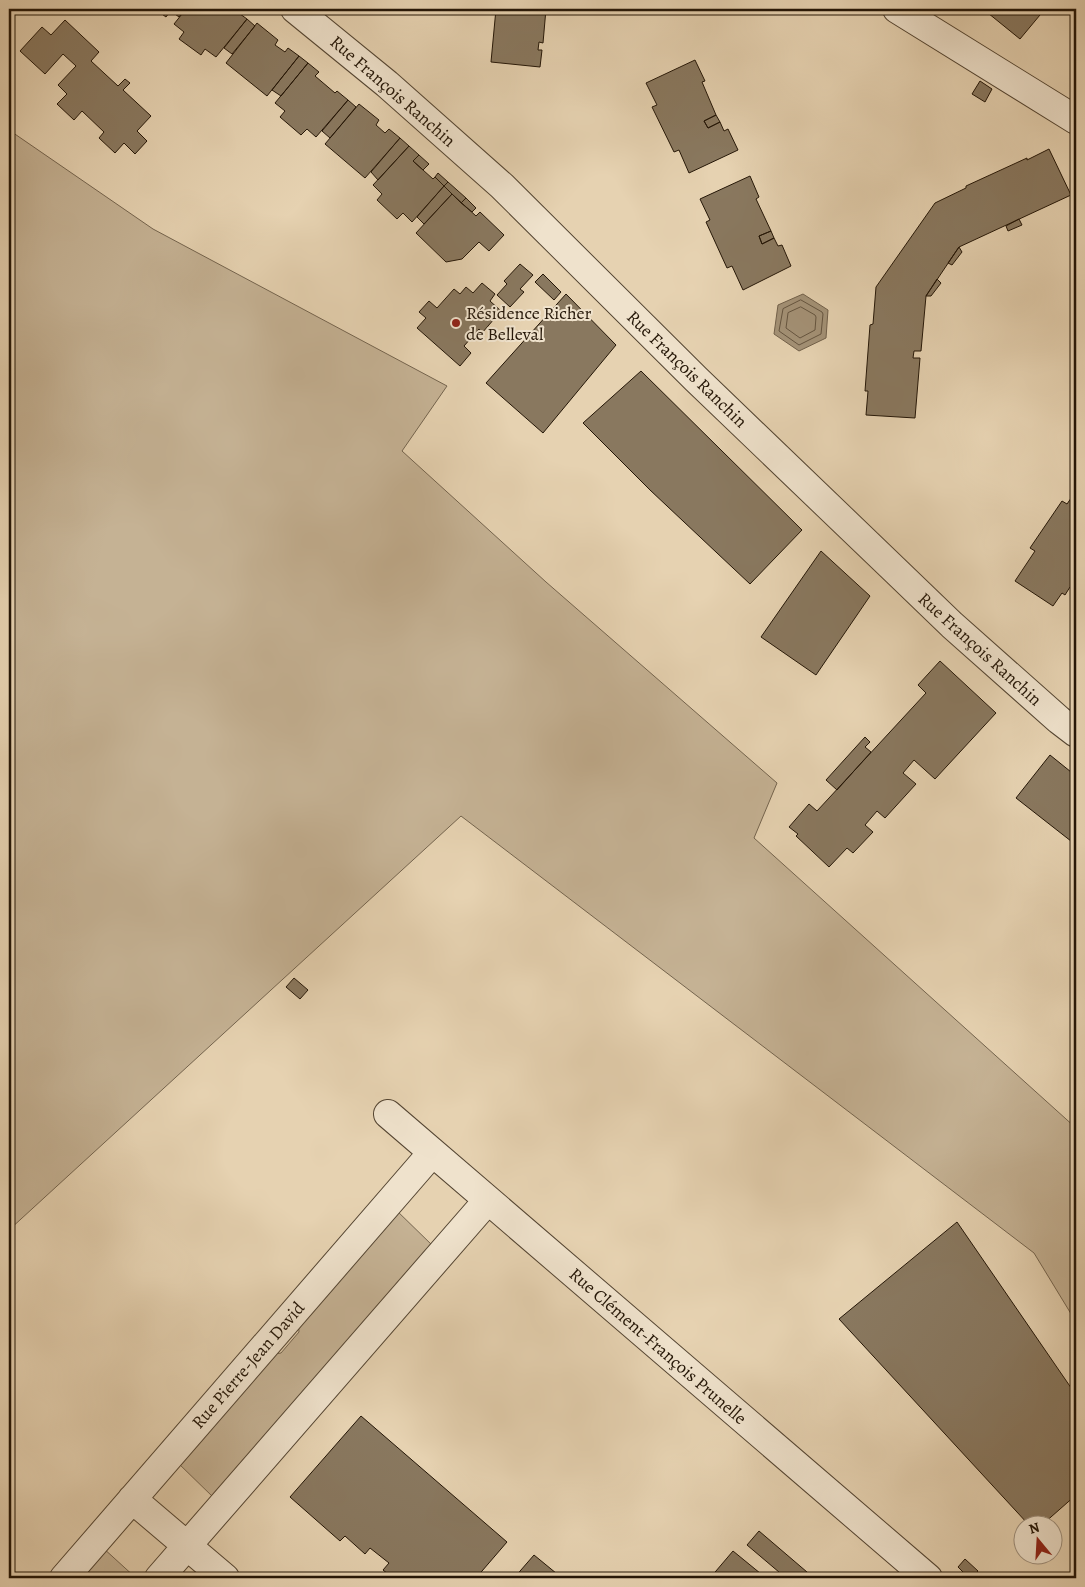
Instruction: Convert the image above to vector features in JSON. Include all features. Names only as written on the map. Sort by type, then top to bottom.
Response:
[{"type":"street","name":"Rue François Ranchin","points":[[295,9],[387,84],[502,186],[696,379],[946,619],[1076,733]]},
{"type":"street","points":[[897,9],[1076,120]]},
{"type":"street","name":"Rue Clément-François Prunelle","points":[[388,1114],[928,1578]]},
{"type":"street","name":"Rue Pierre-Jean David","points":[[64,1578],[432,1153]]},
{"type":"street","points":[[159,1578],[488,1200]]},
{"type":"street","points":[[132,1499],[225,1578]]},
{"type":"shaded area","points":[[9,130],[153,229],[447,386],[402,451],[546,582],[777,783],[754,838],[1076,1128],[1076,1322],[1034,1253],[461,816],[9,1230]]},
{"type":"shaded area","points":[[393,1207],[433,1246],[214,1498],[177,1462],[268,1355],[281,1353],[299,1332],[298,1319]]},
{"type":"shaded area","points":[[102,1547],[136,1578],[74,1578]]},
{"type":"water","points":[[803,294],[828,310],[826,338],[799,351],[774,334],[778,305]]},
{"type":"building","points":[[155,9],[172,9],[166,17]]},
{"type":"building","points":[[172,9],[186,9],[179,17],[171,11]]},
{"type":"building","points":[[186,9],[228,9],[234,13],[236,11],[247,19],[216,57],[205,49],[201,55],[179,39],[184,32],[174,24]]},
{"type":"building","points":[[496,9],[546,9],[543,43],[539,42],[538,50],[542,50],[540,67],[491,62]]},
{"type":"building","points":[[983,9],[1045,9],[1020,39]]},
{"type":"building","points":[[247,19],[255,26],[232,54],[224,48]]},
{"type":"building","points":[[65,20],[99,52],[91,61],[118,86],[125,79],[130,83],[123,90],[151,116],[137,131],[147,141],[135,154],[124,143],[115,153],[99,138],[104,132],[82,111],[74,120],[57,104],[67,94],[58,85],[76,66],[63,54],[45,74],[20,51],[42,27],[51,35]]},
{"type":"building","points":[[257,23],[278,40],[275,45],[285,52],[288,48],[299,56],[267,96],[226,63]]},
{"type":"building","points":[[299,56],[308,63],[281,96],[272,90]]},
{"type":"building","points":[[695,60],[705,81],[702,82],[716,115],[704,121],[708,128],[720,122],[724,131],[728,129],[738,150],[689,173],[679,150],[674,152],[652,107],[657,105],[646,83]]},
{"type":"building","points":[[308,63],[319,72],[315,76],[335,93],[337,91],[348,100],[316,137],[307,129],[301,135],[280,117],[285,111],[275,103]]},
{"type":"building","points":[[980,81],[992,89],[985,102],[972,94]]},
{"type":"building","points":[[348,100],[356,107],[330,138],[322,131]]},
{"type":"building","points":[[359,104],[379,120],[376,125],[385,133],[389,129],[400,138],[365,178],[325,144]]},
{"type":"building","points":[[716,115],[720,122],[708,128],[704,121]]},
{"type":"building","points":[[400,138],[409,146],[378,180],[371,172]]},
{"type":"building","points":[[409,146],[419,155],[413,161],[444,186],[412,222],[403,213],[397,219],[377,200],[382,194],[373,185]]},
{"type":"building","points":[[1049,149],[1071,195],[959,247],[926,296],[921,351],[914,351],[913,358],[920,358],[915,418],[866,415],[868,391],[865,391],[870,325],[873,324],[876,287],[935,203],[966,188],[966,186]]},
{"type":"building","points":[[419,155],[429,164],[423,170],[413,161]]},
{"type":"building","points":[[438,173],[448,182],[444,186],[435,177]]},
{"type":"building","points":[[750,176],[759,197],[756,199],[771,231],[759,236],[762,244],[774,238],[778,246],[782,245],[791,266],[743,290],[732,266],[727,268],[706,222],[710,220],[700,199]]},
{"type":"building","points":[[448,182],[466,198],[461,203],[444,186]]},
{"type":"building","points":[[444,186],[452,194],[424,224],[417,217]]},
{"type":"building","points":[[452,194],[476,216],[480,212],[504,235],[489,251],[479,242],[462,259],[446,262],[416,233]]},
{"type":"building","points":[[466,198],[476,208],[472,212],[461,203]]},
{"type":"building","points":[[1019,219],[1022,225],[1008,231],[1006,226]]},
{"type":"building","points":[[771,231],[774,238],[762,244],[759,236]]},
{"type":"building","points":[[959,247],[962,252],[952,265],[948,263]]},
{"type":"building","name":"Résidence Richer de Belleval","points":[[520,264],[533,275],[520,289],[524,292],[510,307],[497,295],[507,284],[504,281]]},
{"type":"building","points":[[543,274],[561,292],[554,300],[535,282]]},
{"type":"building","points":[[937,279],[941,283],[931,296],[926,296]]},
{"type":"building","name":"Résidence Richer de Belleval","points":[[482,283],[495,294],[490,301],[501,311],[482,333],[479,329],[464,346],[471,353],[460,366],[417,328],[426,318],[419,312],[429,301],[437,308],[454,289],[460,294],[466,287],[473,293]]},
{"type":"building","points":[[566,294],[616,345],[543,433],[486,383]]},
{"type":"building","points":[[641,371],[802,530],[750,584],[650,490],[583,423]]},
{"type":"building","points":[[1076,491],[1076,591],[1070,587],[1065,595],[1062,593],[1053,606],[1015,581],[1035,551],[1030,548],[1062,501],[1067,504]]},
{"type":"building","points":[[821,551],[870,596],[816,675],[761,637]]},
{"type":"building","points":[[940,661],[996,713],[935,779],[914,760],[903,773],[916,784],[885,818],[877,811],[865,825],[873,832],[853,853],[847,848],[829,867],[789,827],[809,804],[817,811],[926,693],[918,685]]},
{"type":"building","points":[[865,737],[870,742],[865,747],[871,752],[837,790],[826,780]]},
{"type":"building","points":[[1050,755],[1076,776],[1076,845],[1016,798]]},
{"type":"building","points":[[294,978],[308,990],[300,999],[286,987]]},
{"type":"building","points":[[957,1222],[1076,1395],[1076,1495],[1054,1514],[1019,1514],[839,1319]]},
{"type":"building","points":[[361,1416],[507,1542],[476,1578],[393,1578],[383,1570],[389,1563],[370,1548],[365,1554],[345,1536],[340,1541],[290,1497]]},
{"type":"building","points":[[759,1531],[814,1578],[786,1578],[747,1545]]},
{"type":"building","points":[[733,1551],[766,1578],[710,1578]]},
{"type":"building","points":[[534,1555],[562,1578],[514,1578]]},
{"type":"building","points":[[965,1559],[978,1571],[972,1578],[969,1578],[958,1567]]},
{"type":"place","name":"Résidence Richer de Belleval","points":[[456,323]]}]
